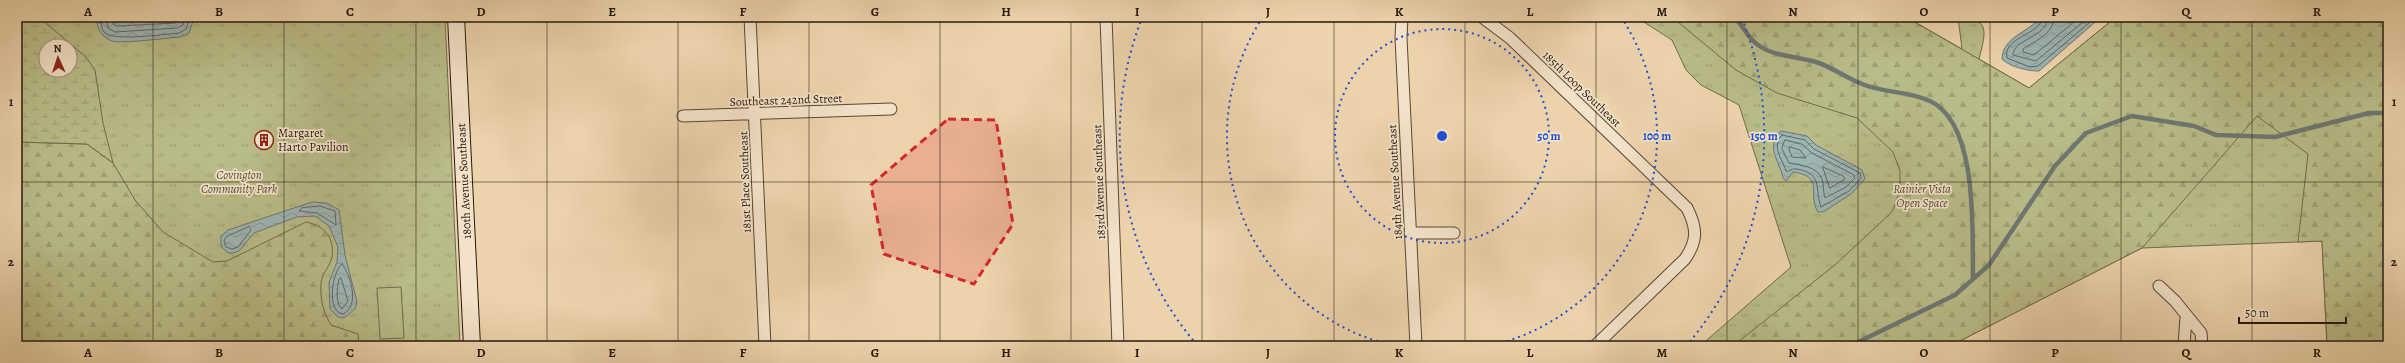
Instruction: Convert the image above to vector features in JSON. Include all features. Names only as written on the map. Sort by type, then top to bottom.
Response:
[{"type":"street","name":"180th Avenue Southeast","points":[[456,17],[472,346]]},
{"type":"street","name":"181st Place Southeast","points":[[750,17],[765,346]]},
{"type":"street","name":"183rd Avenue Southeast","points":[[1106,17],[1118,346]]},
{"type":"street","name":"184th Avenue Southeast","points":[[1402,17],[1401,38],[1416,346]]},
{"type":"street","name":"185th Loop Southeast","points":[[1482,17],[1510,38],[1687,208],[1695,225],[1695,242],[1685,258],[1595,346]]},
{"type":"street","name":"Southeast 242nd Street","points":[[683,116],[891,109]]},
{"type":"street","points":[[1410,233],[1454,233]]},
{"type":"street","points":[[2160,286],[2175,301],[2186,317],[2201,333],[2202,346]]},
{"type":"street","points":[[2184,346],[2186,317]]},
{"type":"highlighted area","points":[[948,119],[996,120],[1013,224],[974,284],[884,254],[871,185]]},
{"type":"green space","name":"Covington Community Park","points":[[17,17],[445,17],[460,346],[17,346]]},
{"type":"green space","points":[[17,17],[41,19],[64,38],[38,38],[38,78],[78,78],[78,50],[86,57],[95,70],[103,123],[113,163],[87,144],[17,142]]},
{"type":"green space","name":"Rainier Vista Open Space","points":[[1636,17],[1906,17],[1962,49],[1958,17],[1969,18],[1976,20],[1984,29],[1979,59],[2029,88],[2116,17],[2388,17],[2388,346],[2327,346],[2322,241],[2142,248],[1950,346],[1700,346],[1791,267],[1739,105],[1701,85],[1686,70],[1672,40]]},
{"type":"green space","name":"Rainier Vista Open Space","points":[[1672,17],[1906,17],[2029,88],[2116,17],[2388,17],[2388,346],[2327,346],[2322,241],[2298,242],[2308,154],[2257,116],[2142,248],[1950,346],[1733,346],[1836,264],[1892,212],[1900,191],[1900,171],[1893,152],[1857,118],[1777,93],[1736,70]]},
{"type":"green space","points":[[17,142],[87,144],[113,163],[135,200],[163,232],[213,262],[227,261],[306,222],[318,226],[327,234],[332,244],[332,257],[321,283],[321,295],[324,310],[331,325],[358,334],[359,346],[17,346]]},
{"type":"green space","points":[[401,287],[404,338],[380,339],[377,288]]},
{"type":"water","points":[[97,17],[194,18],[189,33],[180,37],[117,42],[112,41],[102,35],[97,25]]},
{"type":"water","points":[[2040,17],[2101,17],[2039,71],[2019,68],[2005,62],[2002,59],[2003,51],[2007,45]]},
{"type":"water","points":[[1781,131],[1807,136],[1816,145],[1862,170],[1865,179],[1851,194],[1823,212],[1818,212],[1815,206],[1812,182],[1809,178],[1803,174],[1793,172],[1786,181],[1783,178],[1774,154],[1774,143],[1776,137]]},
{"type":"water","points":[[312,202],[327,203],[339,210],[345,255],[357,302],[355,309],[344,318],[338,317],[330,309],[329,282],[337,262],[338,247],[329,226],[315,216],[297,217],[254,233],[239,251],[233,253],[228,253],[221,246],[221,236],[228,230]]},
{"type":"waterway","points":[[1735,17],[1758,45],[1771,52],[1816,62],[1856,82],[1870,87],[1922,98],[1930,101],[1946,113],[1957,132],[1965,155],[1970,181],[1973,235],[1973,279]]},
{"type":"waterway","points":[[1850,346],[1955,295],[1989,265],[2055,166],[2086,133],[2132,116],[2194,126],[2216,135],[2275,137],[2369,113],[2388,113]]},
{"type":"place","name":"Margaret Harto Pavilion","points":[[264,140]]}]
